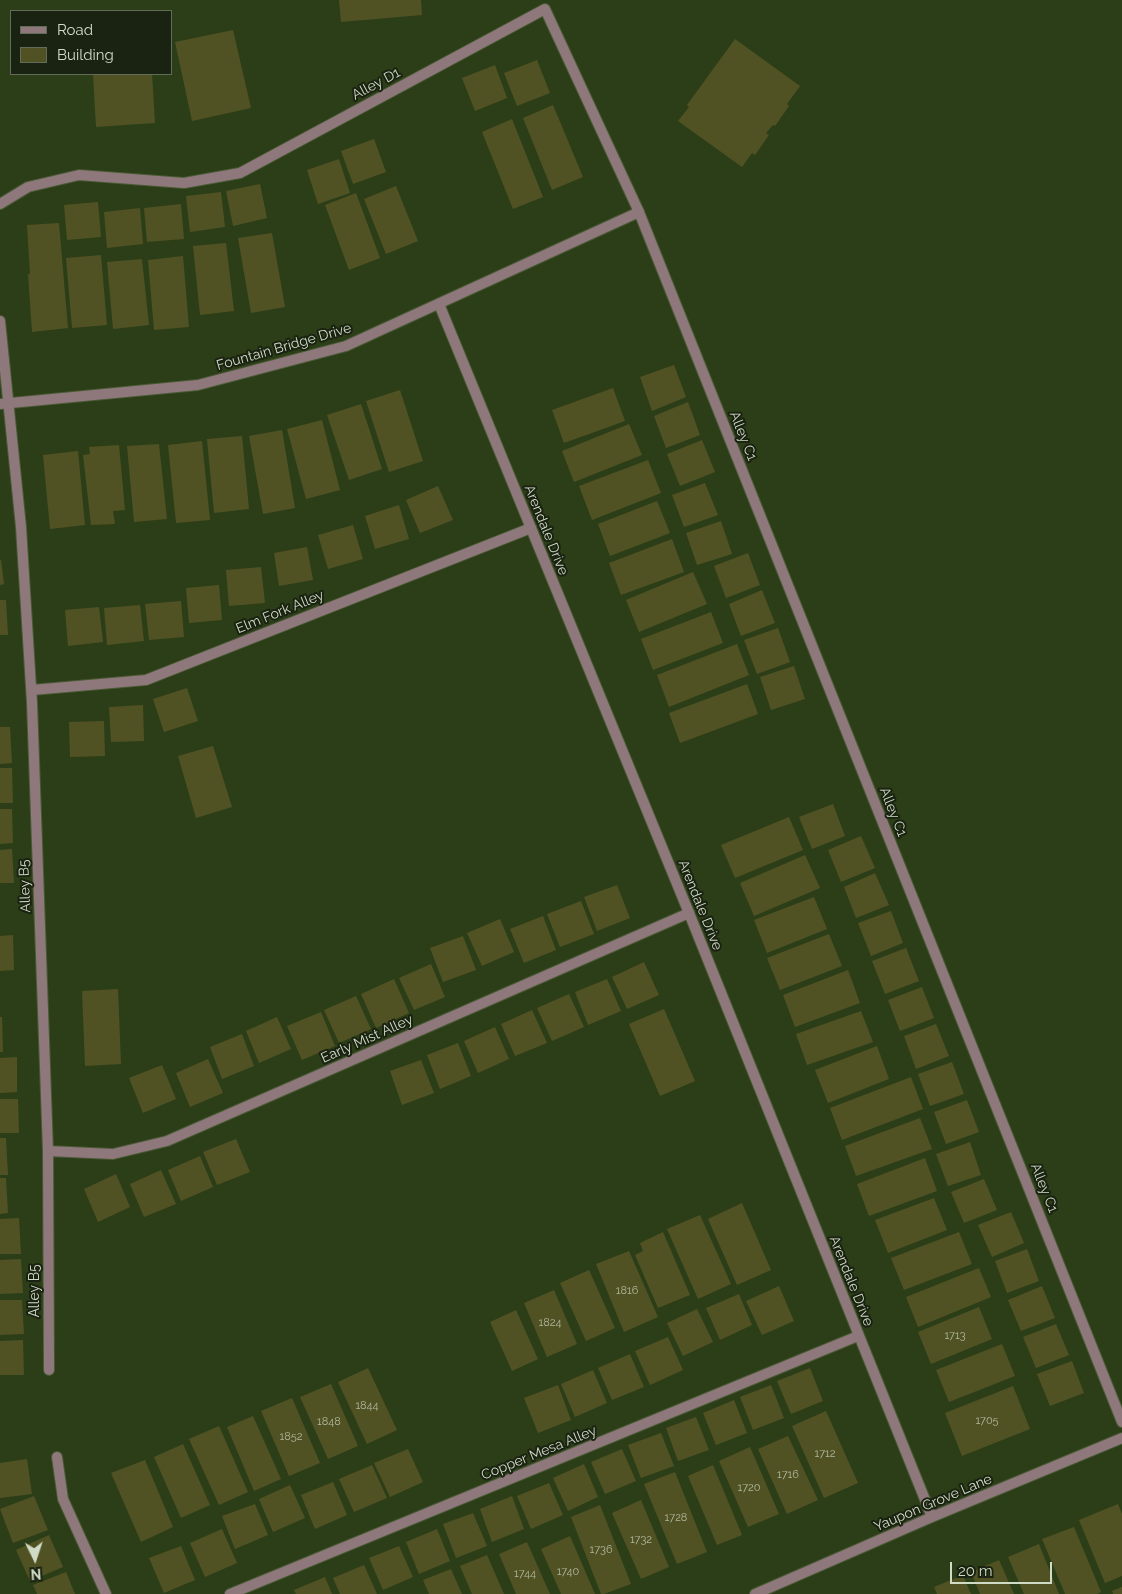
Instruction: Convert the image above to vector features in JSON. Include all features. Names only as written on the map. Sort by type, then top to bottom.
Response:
[{"type":"street","name":"Alley D1","points":[[0,204],[28,187],[79,175],[184,183],[240,172],[545,9],[639,212]]},
{"type":"street","name":"Fountain Bridge Drive","points":[[4,404],[198,385],[346,346],[639,212]]},
{"type":"street","name":"Alley C1","points":[[639,212],[1122,1422]]},
{"type":"street","name":"Arendale Drive","points":[[439,304],[689,913],[932,1517]]},
{"type":"street","points":[[0,322],[4,404]]},
{"type":"street","name":"Alley B5","points":[[4,404],[21,527],[32,690],[48,1151],[49,1370]]},
{"type":"street","name":"Elm Fork Alley","points":[[32,690],[146,680],[531,528]]},
{"type":"street","name":"Early Mist Alley","points":[[48,1151],[113,1154],[166,1141],[689,913]]},
{"type":"street","name":"Copper Mesa Alley","points":[[230,1594],[858,1336]]},
{"type":"street","name":"Yaupon Grove Lane","points":[[755,1594],[932,1517],[1122,1438]]},
{"type":"street","points":[[57,1457],[63,1499],[106,1594]]},
{"type":"building","points":[[339,0],[421,0],[422,15],[341,22]]},
{"type":"building","points":[[233,30],[251,108],[192,121],[175,42]]},
{"type":"building","points":[[735,39],[800,86],[775,126],[773,125],[766,133],[769,135],[755,155],[752,153],[742,167],[678,121],[689,107],[687,105]]},
{"type":"building","points":[[537,60],[550,93],[517,106],[504,73]]},
{"type":"building","points":[[495,65],[507,98],[475,111],[462,78]]},
{"type":"building","points":[[93,75],[152,75],[155,123],[96,127]]},
{"type":"building","points":[[553,105],[583,177],[552,190],[523,118]]},
{"type":"building","points":[[512,119],[543,197],[513,209],[482,132]]},
{"type":"building","points":[[374,139],[386,172],[353,184],[341,151]]},
{"type":"building","points":[[339,159],[350,193],[318,204],[307,170]]},
{"type":"building","points":[[260,184],[267,218],[233,226],[226,191]]},
{"type":"building","points":[[396,186],[418,241],[386,254],[364,199]]},
{"type":"building","points":[[221,192],[225,227],[190,232],[186,196]]},
{"type":"building","points":[[356,193],[380,258],[349,270],[325,205]]},
{"type":"building","points":[[98,202],[101,237],[67,240],[64,205]]},
{"type":"building","points":[[181,204],[184,239],[147,242],[144,208]]},
{"type":"building","points":[[140,208],[143,244],[107,248],[104,212]]},
{"type":"building","points":[[59,223],[68,328],[32,332],[27,225]]},
{"type":"building","points":[[272,233],[285,307],[251,313],[238,238]]},
{"type":"building","points":[[226,243],[234,311],[200,315],[193,246]]},
{"type":"building","points":[[101,255],[107,325],[72,328],[66,258]]},
{"type":"building","points":[[183,256],[189,327],[154,330],[148,260]]},
{"type":"building","points":[[142,259],[149,325],[113,329],[107,262]]},
{"type":"building","points":[[674,365],[686,397],[652,411],[640,377]]},
{"type":"building","points":[[613,388],[625,421],[564,443],[552,410]]},
{"type":"building","points":[[400,390],[423,461],[389,472],[366,401]]},
{"type":"building","points":[[688,402],[700,435],[666,448],[654,416]]},
{"type":"building","points":[[361,404],[382,469],[349,480],[327,415]]},
{"type":"building","points":[[322,420],[340,490],[306,499],[287,429]]},
{"type":"building","points":[[629,424],[642,455],[574,482],[562,451]]},
{"type":"building","points":[[282,430],[295,508],[263,514],[249,436]]},
{"type":"building","points":[[242,436],[249,509],[214,513],[207,439]]},
{"type":"building","points":[[702,440],[715,472],[680,486],[667,454]]},
{"type":"building","points":[[202,441],[210,520],[176,523],[168,445]]},
{"type":"building","points":[[159,444],[167,519],[134,522],[127,446]]},
{"type":"building","points":[[119,445],[125,510],[113,511],[115,524],[91,525],[83,455],[90,454],[89,447]]},
{"type":"building","points":[[78,451],[85,525],[50,529],[43,455]]},
{"type":"building","points":[[648,460],[661,493],[592,520],[579,486]]},
{"type":"building","points":[[705,483],[718,515],[684,527],[672,495]]},
{"type":"building","points":[[438,486],[453,520],[420,533],[406,500]]},
{"type":"building","points":[[657,501],[670,533],[610,556],[598,524]]},
{"type":"building","points":[[399,505],[409,539],[375,549],[365,516]]},
{"type":"building","points":[[721,521],[732,554],[697,565],[686,533]]},
{"type":"building","points":[[353,525],[363,559],[328,569],[318,535]]},
{"type":"building","points":[[672,539],[684,572],[621,595],[609,563]]},
{"type":"building","points":[[307,547],[313,580],[279,586],[274,553]]},
{"type":"building","points":[[748,553],[760,585],[726,598],[714,566]]},
{"type":"building","points":[[0,560],[4,584],[0,585]]},
{"type":"building","points":[[261,567],[265,603],[229,606],[226,570]]},
{"type":"building","points":[[693,572],[707,604],[639,632],[626,600]]},
{"type":"building","points":[[219,585],[222,620],[189,623],[186,588]]},
{"type":"building","points":[[762,590],[775,623],[741,636],[729,604]]},
{"type":"building","points":[[0,600],[6,600],[8,635],[0,635]]},
{"type":"building","points":[[181,601],[184,637],[149,640],[145,604]]},
{"type":"building","points":[[140,605],[144,641],[107,645],[104,608]]},
{"type":"building","points":[[99,607],[103,642],[68,646],[65,610]]},
{"type":"building","points":[[711,612],[723,643],[653,670],[641,639]]},
{"type":"building","points":[[778,628],[790,662],[757,674],[744,640]]},
{"type":"building","points":[[737,644],[749,675],[669,707],[657,675]]},
{"type":"building","points":[[794,666],[805,699],[771,710],[760,677]]},
{"type":"building","points":[[747,684],[758,714],[680,743],[669,713]]},
{"type":"building","points":[[187,688],[198,721],[164,732],[153,699]]},
{"type":"building","points":[[143,705],[144,741],[111,742],[109,707]]},
{"type":"building","points":[[104,721],[105,756],[70,757],[69,722]]},
{"type":"building","points":[[0,727],[10,727],[12,763],[0,764]]},
{"type":"building","points":[[213,746],[232,807],[196,818],[178,756]]},
{"type":"building","points":[[0,768],[12,768],[13,803],[0,803]]},
{"type":"building","points":[[833,804],[845,836],[812,849],[799,817]]},
{"type":"building","points":[[0,809],[12,809],[13,843],[0,844]]},
{"type":"building","points":[[789,817],[803,850],[735,878],[721,845]]},
{"type":"building","points":[[861,836],[875,868],[841,882],[828,850]]},
{"type":"building","points":[[12,849],[14,883],[0,883],[0,850]]},
{"type":"building","points":[[805,855],[820,888],[754,916],[740,883]]},
{"type":"building","points":[[875,873],[889,905],[856,918],[844,887]]},
{"type":"building","points":[[617,885],[630,918],[597,931],[584,897]]},
{"type":"building","points":[[814,897],[827,929],[767,953],[754,920]]},
{"type":"building","points":[[581,901],[594,934],[560,947],[547,914]]},
{"type":"building","points":[[891,911],[903,943],[871,956],[858,923]]},
{"type":"building","points":[[543,916],[556,950],[524,963],[510,929]]},
{"type":"building","points":[[500,919],[514,952],[482,966],[467,933]]},
{"type":"building","points":[[829,934],[842,966],[780,990],[767,958]]},
{"type":"building","points":[[13,935],[14,970],[0,971],[0,936]]},
{"type":"building","points":[[463,936],[476,970],[443,982],[430,948]]},
{"type":"building","points":[[906,948],[919,981],[885,994],[872,961]]},
{"type":"building","points":[[644,962],[659,995],[627,1009],[612,977]]},
{"type":"building","points":[[431,964],[445,997],[414,1010],[399,978]]},
{"type":"building","points":[[848,970],[860,1003],[795,1027],[783,995]]},
{"type":"building","points":[[394,979],[409,1013],[376,1028],[361,994]]},
{"type":"building","points":[[607,979],[621,1011],[588,1025],[575,992]]},
{"type":"building","points":[[922,987],[934,1018],[900,1031],[888,1000]]},
{"type":"building","points":[[118,989],[121,1064],[85,1066],[82,991]]},
{"type":"building","points":[[569,994],[584,1027],[552,1041],[537,1008]]},
{"type":"building","points":[[356,996],[371,1029],[339,1043],[324,1010]]},
{"type":"building","points":[[664,1009],[695,1081],[660,1096],[629,1024]]},
{"type":"building","points":[[532,1010],[547,1043],[515,1056],[501,1024]]},
{"type":"building","points":[[861,1011],[873,1042],[807,1065],[796,1034]]},
{"type":"building","points":[[321,1012],[335,1046],[302,1060],[287,1026]]},
{"type":"building","points":[[0,1017],[2,1017],[3,1052],[0,1052]]},
{"type":"building","points":[[277,1017],[291,1049],[259,1063],[246,1031]]},
{"type":"building","points":[[936,1024],[949,1056],[916,1069],[904,1036]]},
{"type":"building","points":[[495,1027],[509,1059],[478,1073],[464,1041]]},
{"type":"building","points":[[242,1034],[254,1066],[222,1079],[210,1047]]},
{"type":"building","points":[[458,1043],[471,1076],[440,1089],[427,1055]]},
{"type":"building","points":[[877,1046],[889,1079],[828,1103],[815,1070]]},
{"type":"building","points":[[17,1057],[17,1092],[0,1093],[0,1058]]},
{"type":"building","points":[[208,1059],[223,1093],[190,1107],[176,1073]]},
{"type":"building","points":[[421,1060],[434,1093],[402,1105],[390,1071]]},
{"type":"building","points":[[952,1062],[964,1094],[930,1106],[918,1074]]},
{"type":"building","points":[[162,1065],[176,1099],[143,1113],[129,1078]]},
{"type":"building","points":[[911,1077],[923,1109],[842,1140],[830,1108]]},
{"type":"building","points":[[0,1099],[18,1099],[19,1133],[0,1133]]},
{"type":"building","points":[[967,1100],[979,1132],[946,1144],[934,1112]]},
{"type":"building","points":[[920,1118],[932,1149],[856,1176],[845,1146]]},
{"type":"building","points":[[0,1138],[6,1138],[8,1175],[0,1175]]},
{"type":"building","points":[[236,1139],[250,1172],[217,1185],[203,1152]]},
{"type":"building","points":[[970,1142],[981,1175],[948,1186],[936,1154]]},
{"type":"building","points":[[200,1156],[213,1187],[181,1201],[168,1170]]},
{"type":"building","points":[[925,1158],[937,1191],[869,1216],[857,1184]]},
{"type":"building","points":[[161,1170],[176,1204],[144,1217],[130,1184]]},
{"type":"building","points":[[116,1174],[130,1207],[98,1222],[84,1189]]},
{"type":"building","points":[[0,1178],[6,1178],[8,1213],[0,1214]]},
{"type":"building","points":[[984,1179],[997,1210],[964,1223],[951,1192]]},
{"type":"building","points":[[934,1198],[947,1230],[888,1253],[875,1220]]},
{"type":"building","points":[[742,1203],[771,1270],[737,1285],[708,1219]]},
{"type":"building","points":[[1011,1212],[1024,1243],[992,1257],[978,1225]]},
{"type":"building","points":[[700,1215],[731,1284],[698,1299],[667,1229]]},
{"type":"building","points":[[19,1218],[21,1254],[0,1254],[0,1219]]},
{"type":"building","points":[[663,1232],[690,1295],[658,1308],[635,1255],[643,1251],[640,1243]]},
{"type":"building","points":[[959,1232],[972,1264],[904,1290],[891,1258]]},
{"type":"building","points":[[1027,1249],[1039,1281],[1007,1293],[995,1261]]},
{"type":"building","points":[[629,1251],[658,1317],[624,1332],[596,1264]]},
{"type":"building","points":[[21,1259],[23,1293],[0,1294],[0,1260]]},
{"type":"building","points":[[979,1268],[991,1297],[918,1327],[906,1297]]},
{"type":"building","points":[[589,1270],[615,1328],[586,1341],[560,1283]]},
{"type":"building","points":[[779,1286],[794,1321],[762,1335],[746,1301]]},
{"type":"building","points":[[1042,1286],[1055,1318],[1021,1331],[1008,1300]]},
{"type":"building","points":[[554,1290],[577,1344],[547,1357],[524,1303]]},
{"type":"building","points":[[739,1294],[752,1325],[720,1340],[706,1308]]},
{"type":"building","points":[[0,1300],[22,1300],[24,1334],[0,1335]]},
{"type":"building","points":[[979,1307],[992,1339],[931,1364],[918,1332]]},
{"type":"building","points":[[697,1309],[713,1342],[683,1356],[667,1323]]},
{"type":"building","points":[[516,1310],[538,1359],[512,1371],[490,1322]]},
{"type":"building","points":[[1056,1324],[1069,1355],[1036,1368],[1023,1337]]},
{"type":"building","points":[[668,1337],[683,1370],[650,1385],[635,1351]]},
{"type":"building","points":[[23,1340],[24,1375],[0,1375],[0,1341]]},
{"type":"building","points":[[1002,1344],[1015,1376],[949,1402],[936,1370]]},
{"type":"building","points":[[630,1354],[644,1387],[612,1400],[598,1368]]},
{"type":"building","points":[[1072,1361],[1084,1393],[1050,1406],[1037,1374]]},
{"type":"building","points":[[368,1368],[397,1430],[367,1444],[338,1382]]},
{"type":"building","points":[[810,1368],[823,1401],[791,1414],[777,1381]]},
{"type":"building","points":[[593,1370],[607,1403],[575,1417],[561,1384]]},
{"type":"building","points":[[331,1384],[358,1446],[328,1459],[300,1397]]},
{"type":"building","points":[[558,1385],[571,1420],[538,1433],[524,1398]]},
{"type":"building","points":[[771,1385],[784,1418],[753,1430],[740,1397]]},
{"type":"building","points":[[1013,1386],[1030,1429],[962,1456],[945,1413]]},
{"type":"building","points":[[292,1398],[320,1463],[289,1476],[261,1411]]},
{"type":"building","points":[[734,1400],[747,1433],[716,1445],[703,1413]]},
{"type":"building","points":[[826,1411],[858,1483],[824,1498],[792,1426]]},
{"type":"building","points":[[253,1416],[281,1479],[254,1491],[227,1427]]},
{"type":"building","points":[[696,1417],[709,1450],[678,1461],[666,1428]]},
{"type":"building","points":[[219,1426],[248,1492],[219,1505],[189,1439]]},
{"type":"building","points":[[661,1433],[674,1466],[641,1478],[628,1445]]},
{"type":"building","points":[[788,1436],[818,1500],[787,1514],[758,1449]]},
{"type":"building","points":[[183,1444],[210,1505],[181,1518],[154,1457]]},
{"type":"building","points":[[750,1447],[779,1514],[748,1527],[719,1461]]},
{"type":"building","points":[[408,1449],[423,1482],[390,1497],[374,1463]]},
{"type":"building","points":[[622,1449],[636,1481],[605,1494],[591,1462]]},
{"type":"building","points":[[27,1459],[32,1494],[0,1498],[0,1463]]},
{"type":"building","points":[[145,1460],[173,1527],[141,1542],[111,1473]]},
{"type":"building","points":[[584,1464],[598,1497],[568,1511],[553,1478]]},
{"type":"building","points":[[372,1465],[387,1498],[354,1512],[339,1479]]},
{"type":"building","points":[[713,1465],[742,1535],[717,1545],[688,1476]]},
{"type":"building","points":[[675,1472],[707,1552],[677,1564],[644,1484]]},
{"type":"building","points":[[333,1482],[347,1515],[315,1529],[301,1495]]},
{"type":"building","points":[[549,1483],[563,1515],[531,1529],[517,1496]]},
{"type":"building","points":[[290,1485],[305,1518],[273,1532],[259,1499]]},
{"type":"building","points":[[34,1496],[48,1530],[13,1543],[0,1509]]},
{"type":"building","points":[[512,1496],[524,1529],[492,1542],[480,1509]]},
{"type":"building","points":[[641,1500],[669,1567],[641,1579],[612,1513]]},
{"type":"building","points":[[255,1504],[268,1535],[235,1549],[222,1516]]},
{"type":"building","points":[[1118,1504],[1122,1514],[1122,1576],[1105,1583],[1079,1520]]},
{"type":"building","points":[[600,1505],[631,1584],[604,1594],[601,1594],[571,1517]]},
{"type":"building","points":[[473,1513],[487,1546],[456,1558],[443,1524]]},
{"type":"building","points":[[1074,1527],[1101,1592],[1097,1594],[1065,1594],[1042,1539]]},
{"type":"building","points":[[222,1529],[237,1563],[205,1577],[190,1543]]},
{"type":"building","points":[[437,1529],[450,1561],[419,1574],[406,1542]]},
{"type":"building","points":[[49,1535],[63,1567],[30,1581],[16,1550]]},
{"type":"building","points":[[570,1536],[595,1594],[561,1594],[541,1549]]},
{"type":"building","points":[[527,1542],[550,1594],[516,1594],[499,1554]]},
{"type":"building","points":[[1039,1544],[1059,1594],[1024,1594],[1008,1557]]},
{"type":"building","points":[[181,1546],[195,1580],[164,1593],[149,1558]]},
{"type":"building","points":[[399,1546],[413,1577],[383,1590],[369,1558]]},
{"type":"building","points":[[487,1555],[504,1594],[472,1594],[460,1566]]},
{"type":"building","points":[[999,1560],[1014,1594],[980,1594],[971,1572]]},
{"type":"building","points":[[364,1565],[377,1594],[340,1594],[333,1578]]},
{"type":"building","points":[[451,1569],[462,1594],[429,1594],[423,1580]]},
{"type":"building","points":[[66,1572],[75,1594],[37,1594],[33,1585]]},
{"type":"building","points":[[963,1575],[971,1594],[937,1594],[934,1587]]},
{"type":"building","points":[[325,1577],[332,1594],[296,1594],[294,1590]]},
{"type":"building","points":[[1122,1587],[1122,1594],[1113,1594],[1112,1591]]}]
